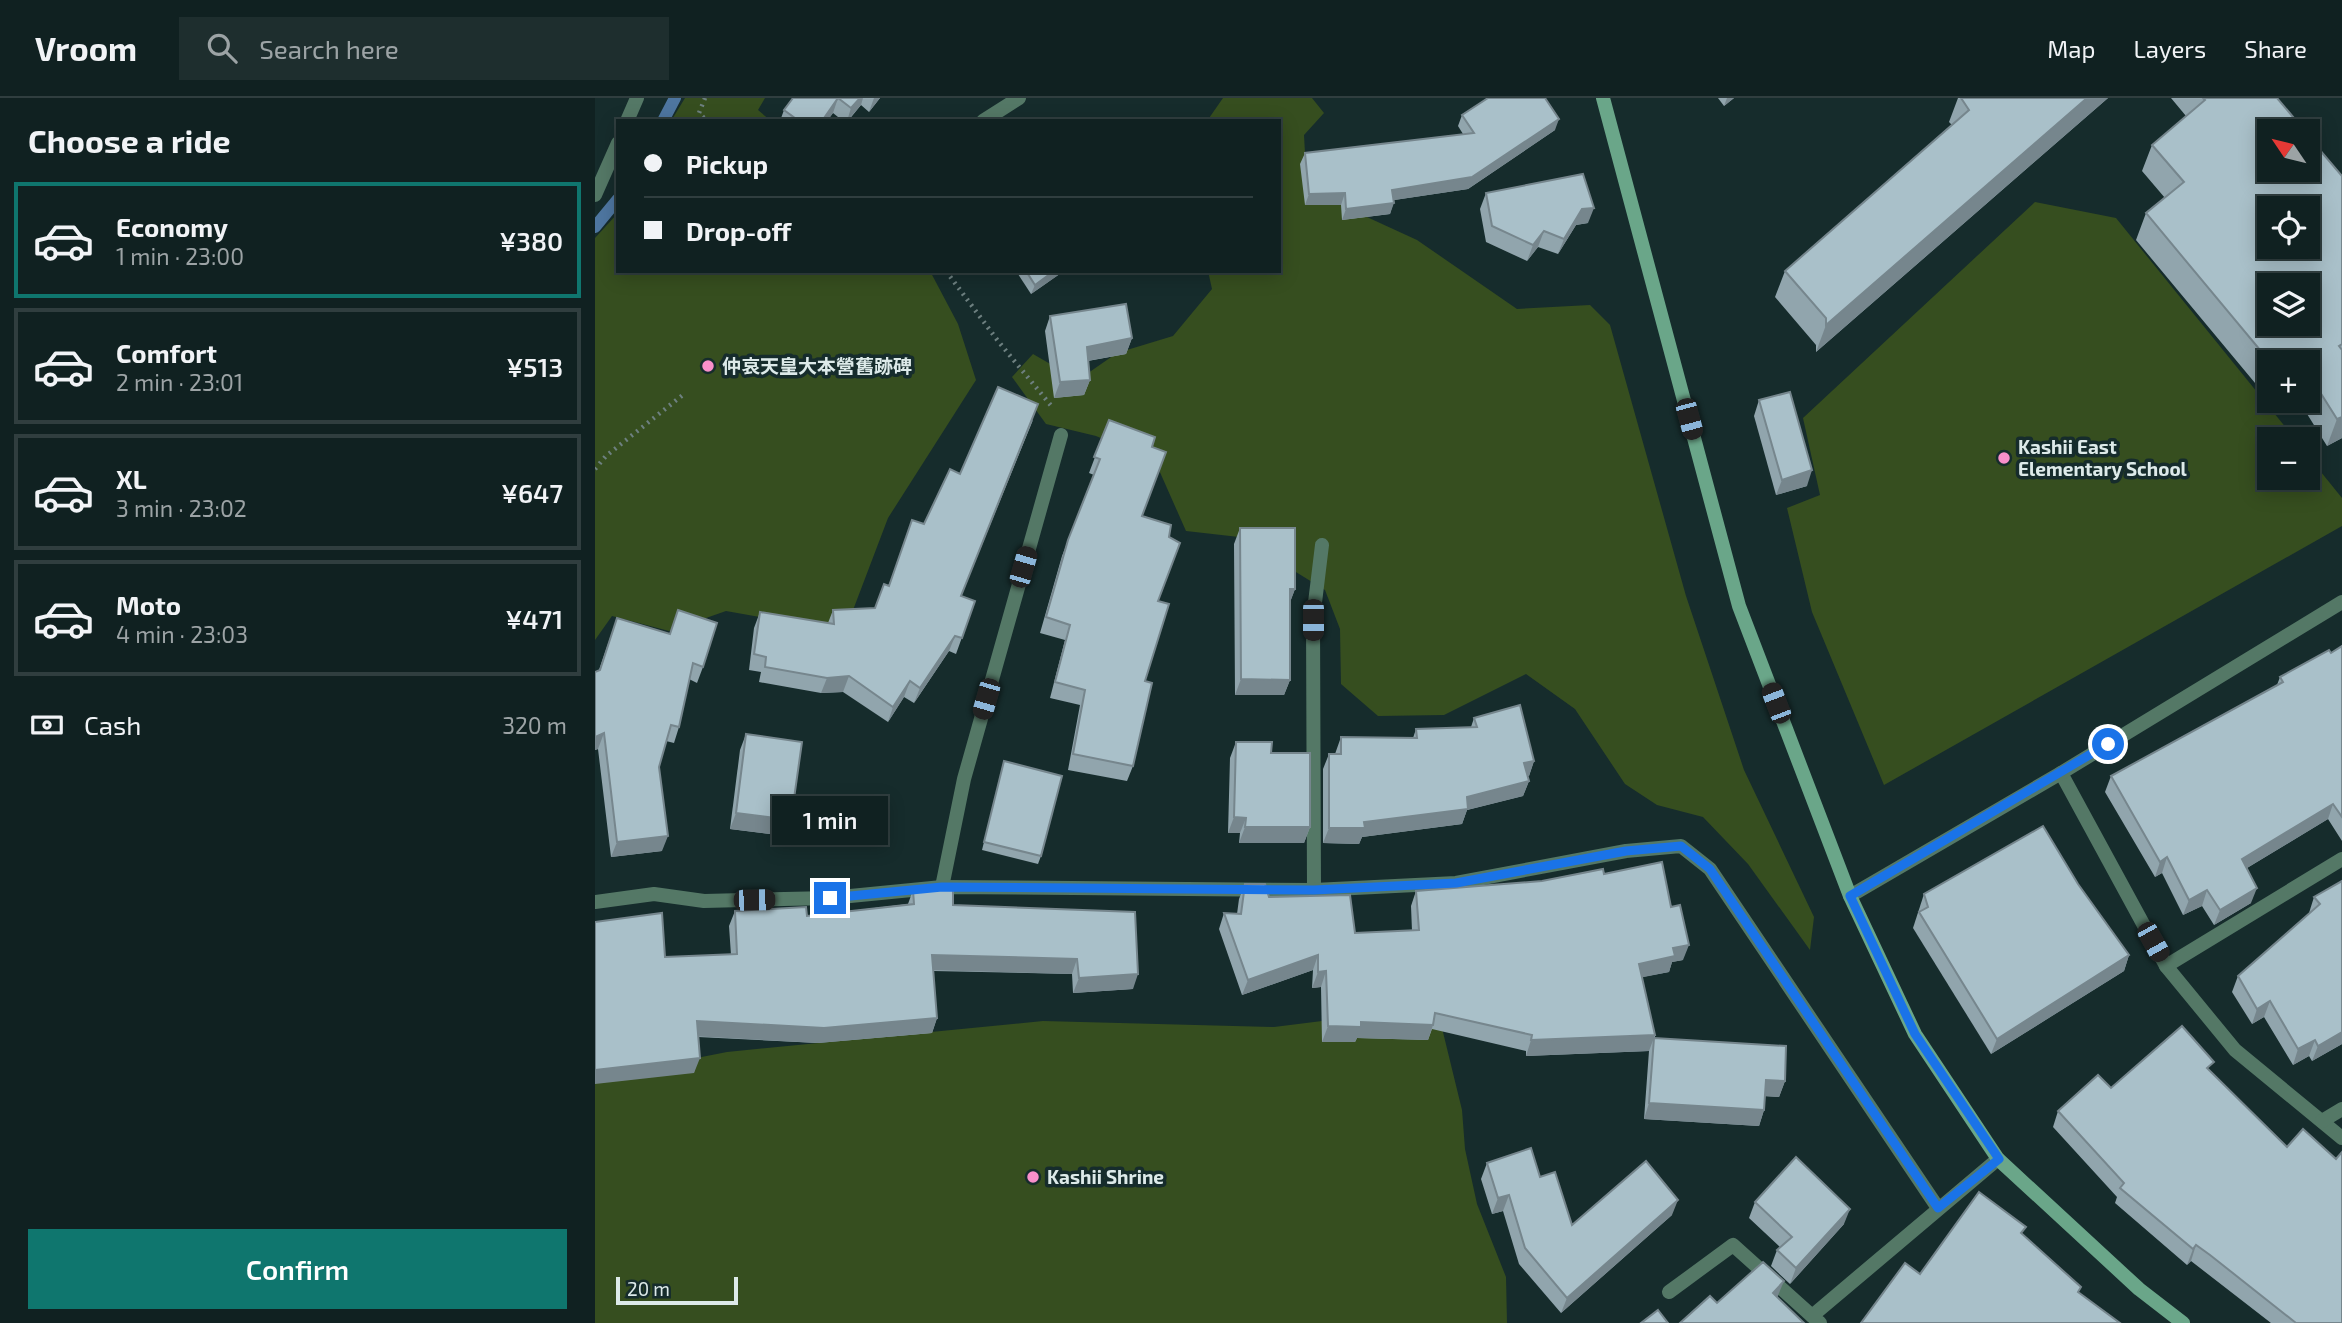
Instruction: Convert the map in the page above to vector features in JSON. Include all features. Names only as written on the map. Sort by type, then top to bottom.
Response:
[{"type":"street","points":[[628,119],[637,98]]},
{"type":"street","points":[[986,119],[1019,98]]},
{"type":"street","points":[[1603,98],[1739,606],[1850,896],[1915,1034],[1999,1159],[2139,1289],[2183,1323]]},
{"type":"street","points":[[595,195],[616,148]]},
{"type":"street","points":[[942,887],[964,779],[1061,435]]},
{"type":"street","points":[[1314,890],[1313,620],[1322,545]]},
{"type":"street","points":[[1850,896],[2342,602]]},
{"type":"street","points":[[2061,772],[2166,966],[2235,1050],[2342,1138]]},
{"type":"street","points":[[595,902],[654,894],[704,901],[830,898],[942,887],[1314,890],[1456,883],[1626,851],[1681,846],[1710,869],[1938,1208]]},
{"type":"street","points":[[2166,966],[2342,859]]},
{"type":"street","points":[[2322,1121],[2342,1109]]},
{"type":"street","points":[[1669,1292],[1733,1245],[1816,1319],[1938,1208],[1999,1159]]},
{"type":"path","points":[[705,98],[699,113],[705,119]]},
{"type":"path","points":[[947,273],[998,341],[1056,411],[1061,435]]},
{"type":"path","points":[[595,468],[606,456],[684,394]]},
{"type":"green space","points":[[685,98],[765,98],[758,110],[769,119],[672,119]]},
{"type":"green space","points":[[1223,98],[1312,98],[1324,113],[1304,135],[1306,171],[1356,212],[1417,240],[1517,309],[1590,305],[1610,325],[1686,596],[1744,770],[1814,917],[1810,950],[1748,864],[1703,817],[1657,805],[1625,784],[1575,709],[1526,674],[1444,715],[1378,716],[1341,684],[1340,629],[1325,590],[1239,537],[1186,531],[1155,461],[1096,436],[1046,424],[1012,377],[1033,354],[1078,380],[1117,353],[1173,336],[1212,289],[1208,273],[1281,273],[1281,119],[1208,119]]},
{"type":"green space","points":[[2035,202],[2116,218],[2257,392],[2257,413],[2274,413],[2285,427],[2257,427],[2257,490],[2320,490],[2320,471],[2342,498],[2342,526],[1884,785],[1812,612],[1787,508],[1820,495],[1803,418]]},
{"type":"green space","points":[[616,215],[616,273],[931,273],[958,324],[976,380],[888,518],[850,618],[816,627],[726,611],[669,631],[612,616],[595,640],[595,238]]},
{"type":"green space","name":"Kashii Shrine","points":[[1338,1019],[1441,1024],[1462,1110],[1465,1149],[1477,1204],[1506,1277],[1507,1323],[595,1323],[595,1078],[727,1052],[1043,1021],[1274,1027]]},
{"type":"building","points":[[793,98],[838,98],[823,119],[796,119],[784,110]]},
{"type":"building","points":[[838,98],[860,98],[851,108]]},
{"type":"building","points":[[1488,98],[1545,98],[1559,119],[1472,177],[1392,190],[1394,203],[1346,209],[1345,193],[1309,194],[1305,153],[1474,133],[1462,115]]},
{"type":"building","points":[[1961,98],[2087,98],[1826,325],[1826,318],[1785,271],[1969,110]]},
{"type":"building","points":[[2203,98],[2277,98],[2295,119],[2257,119],[2257,182],[2321,182],[2321,151],[2342,176],[2342,344],[2339,346],[2342,350],[2342,417],[2337,419],[2320,392],[2320,350],[2260,350],[2146,213],[2184,182],[2152,145],[2205,100]]},
{"type":"building","points":[[1583,174],[1594,208],[1582,209],[1564,239],[1544,231],[1533,245],[1492,226],[1486,193]]},
{"type":"building","points":[[1027,273],[1051,273],[1035,285]]},
{"type":"building","points":[[1126,304],[1132,338],[1087,347],[1090,380],[1060,382],[1050,316]]},
{"type":"building","points":[[998,387],[1038,404],[961,596],[975,601],[962,638],[955,636],[920,688],[910,681],[893,707],[849,676],[827,678],[765,667],[766,657],[754,654],[760,612],[834,624],[833,610],[875,608],[884,584],[889,586],[912,520],[924,524],[950,469],[960,474]]},
{"type":"building","points":[[1790,392],[1812,470],[1782,480],[1759,400]]},
{"type":"building","points":[[1109,420],[1155,437],[1152,447],[1166,452],[1142,516],[1171,525],[1169,537],[1180,543],[1158,601],[1169,604],[1145,681],[1152,683],[1133,766],[1073,754],[1085,690],[1055,682],[1070,625],[1046,617],[1068,540],[1100,459],[1094,457]]},
{"type":"building","points":[[1240,528],[1295,528],[1295,589],[1290,589],[1290,680],[1241,679]]},
{"type":"building","points":[[678,610],[717,623],[703,667],[693,663],[679,727],[671,725],[659,767],[668,836],[617,842],[604,733],[595,737],[595,672],[600,670],[617,618],[670,634]]},
{"type":"building","points":[[2342,646],[2342,817],[2333,804],[2242,859],[2257,888],[2220,910],[2207,890],[2189,900],[2167,857],[2160,862],[2111,776],[2283,682],[2280,677],[2329,650],[2331,653]]},
{"type":"building","points":[[1520,705],[1534,761],[1524,763],[1529,781],[1467,797],[1468,809],[1364,822],[1365,828],[1329,828],[1329,754],[1341,754],[1341,737],[1417,738],[1416,729],[1477,727],[1474,718]]},
{"type":"building","points":[[746,734],[802,742],[791,820],[736,813]]},
{"type":"building","points":[[1236,742],[1272,742],[1271,753],[1310,753],[1310,827],[1245,827],[1246,818],[1234,817]]},
{"type":"building","points":[[1004,761],[1062,776],[1041,856],[984,842]]},
{"type":"building","points":[[2043,826],[2078,884],[2129,955],[1997,1039],[1919,912],[1928,907],[1924,894]]},
{"type":"building","points":[[1662,862],[1671,907],[1680,905],[1689,945],[1673,948],[1675,956],[1639,964],[1655,1035],[1531,1040],[1532,1035],[1435,1013],[1433,1025],[1361,1022],[1361,1027],[1328,1026],[1326,971],[1318,972],[1318,955],[1248,980],[1224,913],[1241,914],[1245,884],[1265,884],[1269,897],[1350,895],[1355,933],[1419,930],[1416,891],[1542,881],[1603,869],[1604,874]]},
{"type":"building","points":[[2342,881],[2342,1032],[2318,1046],[2315,1040],[2298,1049],[2270,1001],[2257,1009],[2238,976],[2320,904],[2314,897]]},
{"type":"building","points":[[953,889],[953,905],[1135,912],[1138,974],[1079,978],[1077,959],[932,955],[937,1018],[824,1028],[697,1021],[700,1058],[595,1070],[595,922],[662,913],[665,957],[737,954],[735,911],[806,907],[807,916],[914,904],[913,890]]},
{"type":"building","points":[[2182,1026],[2214,1062],[2207,1068],[2287,1147],[2303,1129],[2336,1159],[2342,1152],[2342,1323],[2296,1323],[2210,1255],[2196,1245],[2193,1249],[2120,1188],[2124,1183],[2058,1111],[2098,1075],[2111,1088]]},
{"type":"building","points":[[1654,1038],[1786,1046],[1785,1081],[1766,1080],[1764,1110],[1649,1103]]},
{"type":"building","points":[[1531,1148],[1540,1177],[1555,1172],[1572,1225],[1646,1161],[1678,1200],[1567,1298],[1525,1248],[1509,1195],[1498,1198],[1487,1163]]},
{"type":"building","points":[[1796,1157],[1850,1209],[1796,1268],[1777,1250],[1792,1237],[1755,1202]]},
{"type":"building","points":[[1979,1192],[2026,1227],[2021,1233],[2081,1287],[2078,1292],[2120,1323],[1861,1323],[1905,1263],[1920,1274]]},
{"type":"building","points":[[1763,1262],[1784,1281],[1773,1293],[1804,1323],[1680,1323],[1710,1296],[1717,1303]]},
{"type":"building","points":[[1658,1310],[1668,1323],[1641,1323]]},
{"type":"waterway","points":[[664,119],[675,98]]},
{"type":"waterway","points":[[595,227],[616,201]]},
{"type":"place","name":"仲哀天皇大本營舊跡碑","points":[[708,366]]},
{"type":"place","name":"Kashii East Elementary School","points":[[2004,458]]},
{"type":"place","name":"Kashii Shrine","points":[[1033,1177]]},
{"type":"route","points":[[830,898],[942,887],[1314,890],[1456,883],[1626,851],[1681,846],[1710,869],[1938,1208],[1999,1159],[1915,1034],[1850,896],[2108,744]]}]
